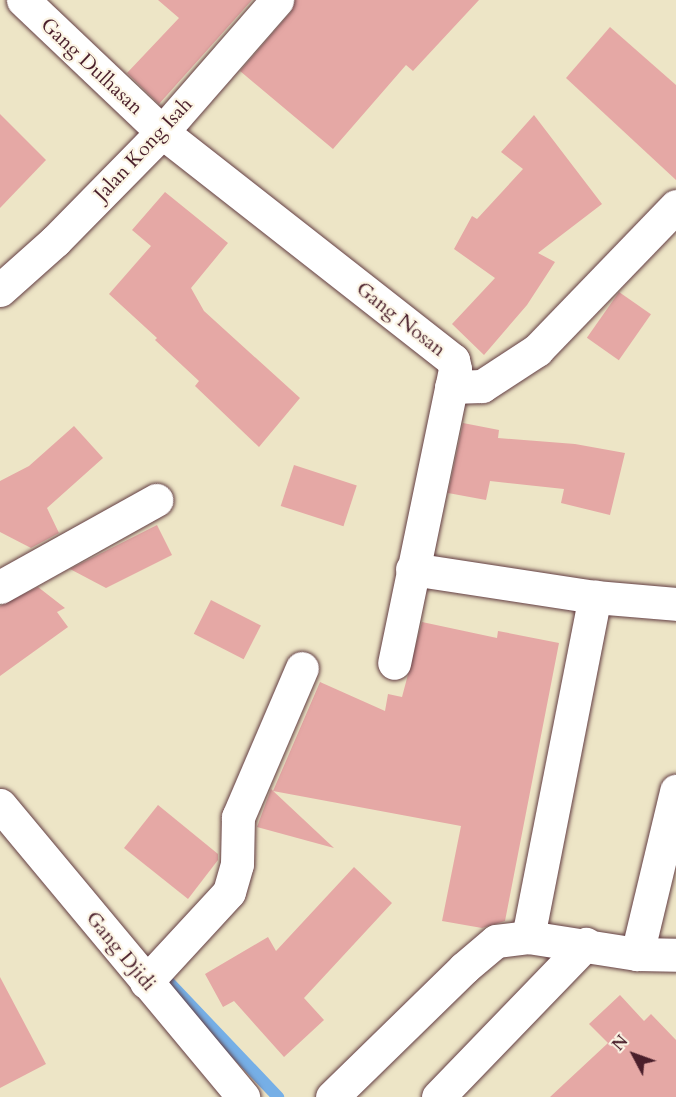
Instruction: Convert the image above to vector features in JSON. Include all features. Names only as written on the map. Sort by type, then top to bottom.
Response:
[{"type":"street","name":"Gang Dulhasan","points":[[22,0],[162,132]]},
{"type":"street","name":"Jalan Kong Isah","points":[[0,290],[55,241],[162,132],[277,0]]},
{"type":"street","name":"Gang Nosan","points":[[162,132],[451,357],[455,369],[394,663]]},
{"type":"street","points":[[451,387],[482,386],[537,350],[676,206]]},
{"type":"street","points":[[0,587],[156,500]]},
{"type":"street","points":[[412,569],[595,597],[676,604]]},
{"type":"street","points":[[528,937],[595,597]]},
{"type":"street","points":[[146,982],[229,892],[237,864],[238,817],[302,668]]},
{"type":"street","points":[[637,954],[676,791]]},
{"type":"street","name":"Gang Djidi","points":[[0,804],[243,1097]]},
{"type":"street","points":[[332,1097],[478,954],[496,941],[528,937],[586,944],[637,954],[676,955]]},
{"type":"street","points":[[438,1097],[586,944]]},
{"type":"building","points":[[158,0],[252,0],[159,104],[127,73],[179,18]]},
{"type":"building","points":[[295,0],[479,0],[413,71],[406,65],[333,149],[240,71],[291,12]]},
{"type":"building","points":[[610,27],[676,85],[676,180],[566,78]]},
{"type":"building","points":[[0,114],[46,160],[0,208]]},
{"type":"building","points":[[534,115],[602,204],[538,253],[555,262],[527,305],[484,355],[452,324],[495,278],[454,249],[472,216],[477,219],[523,169],[501,152]]},
{"type":"building","points":[[165,192],[228,243],[191,288],[204,311],[300,398],[259,447],[195,386],[199,381],[155,340],[157,338],[109,294],[151,246],[132,230]]},
{"type":"building","points":[[619,292],[651,314],[619,360],[587,338]]},
{"type":"building","points":[[463,423],[499,430],[498,438],[575,444],[625,453],[610,515],[561,503],[564,489],[490,481],[486,500],[448,493]]},
{"type":"building","points":[[74,426],[103,458],[47,508],[59,533],[31,548],[0,532],[0,481],[29,466]]},
{"type":"building","points":[[294,465],[357,485],[343,526],[281,506]]},
{"type":"building","points":[[157,525],[172,555],[106,588],[70,569]]},
{"type":"building","points":[[38,587],[65,608],[57,612],[68,627],[0,676],[0,606]]},
{"type":"building","points":[[211,600],[261,625],[244,659],[194,634]]},
{"type":"building","points":[[422,622],[497,638],[498,631],[559,643],[505,921],[482,928],[442,921],[461,826],[273,791],[320,682],[385,711],[388,694],[402,697]]},
{"type":"building","points":[[271,789],[334,848],[257,827]]},
{"type":"building","points":[[158,805],[218,854],[218,860],[188,899],[124,848]]},
{"type":"building","points":[[354,867],[392,903],[304,998],[324,1020],[284,1057],[234,1001],[223,1007],[205,974],[268,937],[276,951]]},
{"type":"building","points":[[0,977],[46,1064],[0,1088]]},
{"type":"building","points":[[620,995],[644,1021],[651,1014],[676,1040],[676,1097],[550,1097],[608,1043],[589,1024]]},
{"type":"waterway","points":[[159,972],[278,1097]]}]
